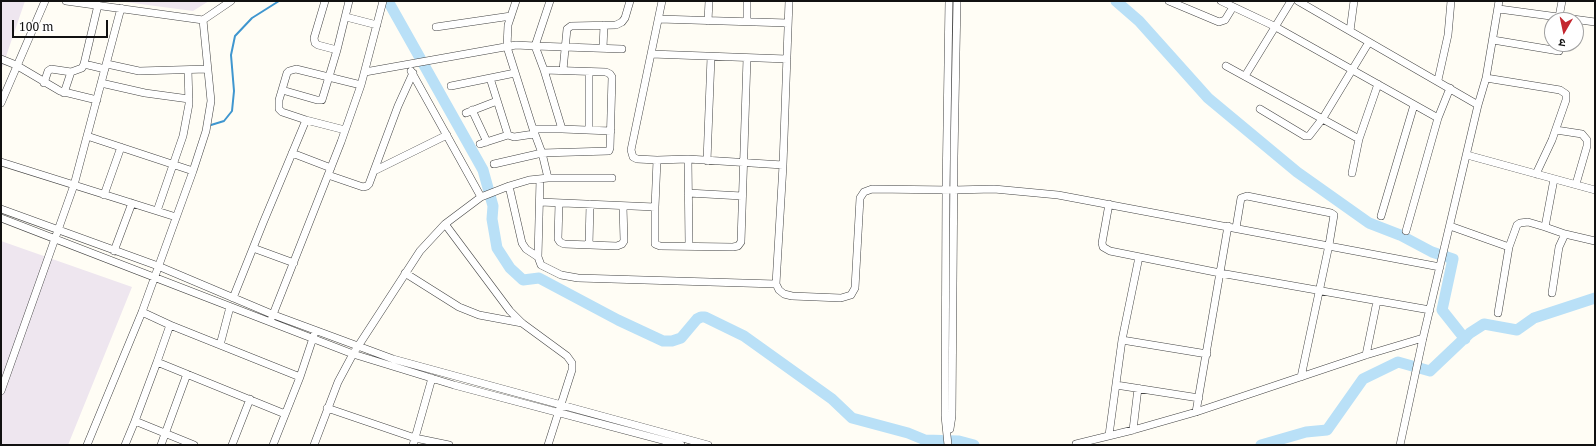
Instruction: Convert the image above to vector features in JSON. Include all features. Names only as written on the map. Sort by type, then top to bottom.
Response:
[{"type":"street","points":[[1,103],[16,65],[45,1]]},
{"type":"street","points":[[66,1],[203,20],[232,1]]},
{"type":"street","points":[[325,1],[314,38],[315,43],[337,50]]},
{"type":"street","points":[[282,90],[320,101],[324,97],[349,1]]},
{"type":"street","points":[[270,322],[329,172],[361,85],[384,1]]},
{"type":"street","points":[[516,1],[508,25],[507,47],[542,153],[544,178],[540,202],[538,257],[541,265],[561,275],[578,278],[776,284]]},
{"type":"street","points":[[550,1],[535,46],[562,129]]},
{"type":"street","points":[[563,70],[567,29],[572,26],[616,25],[622,22],[625,18],[630,1]]},
{"type":"street","points":[[662,1],[631,150],[633,157],[637,159],[656,160],[707,160],[782,164]]},
{"type":"street","points":[[708,21],[709,1]]},
{"type":"street","points":[[747,1],[747,21]]},
{"type":"street","points":[[789,1],[776,284],[779,290],[784,294],[792,296],[841,298],[851,296],[855,288],[860,198],[864,192],[872,189],[994,189],[1058,195],[1440,267]]},
{"type":"street","points":[[948,445],[945,416],[949,1]]},
{"type":"street","points":[[948,437],[952,416],[953,190],[957,1]]},
{"type":"street","points":[[1169,1],[1179,3],[1219,22],[1225,20],[1233,7]]},
{"type":"street","points":[[1221,1],[1274,26],[1438,118]]},
{"type":"street","points":[[1244,76],[1291,1]]},
{"type":"street","points":[[1298,1],[1438,80],[1478,105]]},
{"type":"street","points":[[1350,31],[1354,1]]},
{"type":"street","points":[[1438,80],[1448,36],[1451,1]]},
{"type":"street","points":[[1400,445],[1423,338],[1443,259],[1478,105],[1486,78],[1499,9],[1499,1]]},
{"type":"street","points":[[1560,12],[1562,1]]},
{"type":"street","points":[[44,83],[48,71],[54,69],[71,72],[82,68],[98,5]]},
{"type":"street","points":[[1,391],[74,186],[121,8]]},
{"type":"street","points":[[1499,9],[1544,15]]},
{"type":"street","points":[[436,27],[511,16]]},
{"type":"street","points":[[346,17],[377,25]]},
{"type":"street","points":[[659,19],[788,23]]},
{"type":"street","points":[[87,445],[142,312],[206,131],[211,101],[203,20]]},
{"type":"street","points":[[1584,20],[1595,22]]},
{"type":"street","points":[[603,48],[604,25]]},
{"type":"street","points":[[1493,40],[1544,48]]},
{"type":"street","points":[[1260,109],[1305,136],[1311,135],[1370,42]]},
{"type":"street","points":[[365,72],[507,47],[535,46],[622,48]]},
{"type":"street","points":[[651,54],[786,59]]},
{"type":"street","points":[[707,160],[711,57]]},
{"type":"street","points":[[656,160],[655,244],[660,246],[738,246],[741,242],[747,58]]},
{"type":"street","points":[[1,59],[16,65],[44,83],[64,93],[97,100]]},
{"type":"street","points":[[84,64],[140,71],[208,69]]},
{"type":"street","points":[[408,65],[447,135],[484,196]]},
{"type":"street","points":[[1226,66],[1359,139]]},
{"type":"street","points":[[157,211],[183,136],[189,99],[188,70]]},
{"type":"street","points":[[345,130],[282,112],[278,105],[287,73],[292,70],[361,85]]},
{"type":"street","points":[[494,164],[542,153],[609,151],[612,77],[610,74],[606,72],[544,70]]},
{"type":"street","points":[[64,93],[71,72]]},
{"type":"street","points":[[589,72],[589,130]]},
{"type":"street","points":[[292,153],[363,187],[367,186],[398,106],[413,73]]},
{"type":"street","points":[[451,86],[515,73]]},
{"type":"street","points":[[490,78],[508,135]]},
{"type":"street","points":[[1486,78],[1564,91],[1566,100],[1556,130],[1536,174]]},
{"type":"street","points":[[101,83],[145,93],[189,99]]},
{"type":"street","points":[[1352,173],[1359,139],[1378,84]]},
{"type":"street","points":[[1406,231],[1438,118],[1450,88]]},
{"type":"street","points":[[497,101],[469,112],[483,143],[508,135],[514,137],[534,132],[562,129],[611,131]]},
{"type":"street","points":[[1381,216],[1414,105]]},
{"type":"street","points":[[233,298],[306,120]]},
{"type":"street","points":[[1556,130],[1582,134],[1587,140],[1587,146],[1576,184]]},
{"type":"street","points":[[374,171],[447,135]]},
{"type":"street","points":[[87,136],[193,171]]},
{"type":"street","points":[[104,194],[121,147]]},
{"type":"street","points":[[1467,155],[1595,190]]},
{"type":"street","points":[[688,160],[689,245]]},
{"type":"street","points":[[1,162],[176,217]]},
{"type":"street","points":[[314,445],[338,382],[357,346],[425,244],[445,224],[484,196],[529,180],[544,178],[612,178]]},
{"type":"street","points":[[1545,227],[1554,179]]},
{"type":"street","points":[[507,187],[522,243],[526,249],[538,257]]},
{"type":"street","points":[[688,193],[742,196]]},
{"type":"street","points":[[1236,228],[1241,198],[1247,196],[1332,213],[1334,218],[1329,245],[1301,377]]},
{"type":"street","points":[[540,202],[655,207]]},
{"type":"street","points":[[114,250],[132,203]]},
{"type":"street","points":[[559,203],[558,239],[564,244],[618,246],[622,244],[624,241],[623,206]]},
{"type":"street","points":[[589,245],[590,204]]},
{"type":"street","points":[[1109,204],[1102,243],[1103,247],[1110,251],[1220,273],[1430,310]]},
{"type":"street","points":[[1,209],[158,266],[274,315],[393,359],[694,443],[708,445]]},
{"type":"street","points":[[1,218],[353,354],[432,378],[558,413],[681,445]]},
{"type":"street","points":[[1498,313],[1509,247],[1517,225],[1528,222],[1565,234],[1595,241]]},
{"type":"street","points":[[445,224],[510,311],[522,323],[567,356],[572,363],[572,370],[548,445]]},
{"type":"street","points":[[1196,412],[1228,226]]},
{"type":"street","points":[[1450,226],[1509,247]]},
{"type":"street","points":[[1552,293],[1559,247],[1565,234]]},
{"type":"street","points":[[253,248],[294,263]]},
{"type":"street","points":[[1109,435],[1122,340],[1139,257]]},
{"type":"street","points":[[405,273],[459,307],[479,314],[522,323]]},
{"type":"street","points":[[1366,355],[1377,301]]},
{"type":"street","points":[[220,346],[230,307]]},
{"type":"street","points":[[142,312],[220,346],[300,377]]},
{"type":"street","points":[[125,445],[170,325]]},
{"type":"street","points":[[274,445],[316,331]]},
{"type":"street","points":[[1076,444],[1196,412],[1366,355],[1423,338]]},
{"type":"street","points":[[1122,340],[1207,354]]},
{"type":"street","points":[[157,362],[285,414]]},
{"type":"street","points":[[161,445],[187,374]]},
{"type":"street","points":[[414,442],[432,378]]},
{"type":"street","points":[[1116,385],[1199,398]]},
{"type":"street","points":[[1133,430],[1138,388]]},
{"type":"street","points":[[232,445],[250,399]]},
{"type":"street","points":[[327,408],[414,442],[449,445]]},
{"type":"street","points":[[135,421],[194,445]]},
{"type":"shaded area","points":[[1,1],[25,1],[1,71]]},
{"type":"shaded area","points":[[118,1],[209,1],[193,11]]},
{"type":"shaded area","points":[[1,241],[132,287],[68,445],[1,445]]},
{"type":"waterway","points":[[211,125],[224,121],[232,111],[234,91],[231,55],[235,36],[252,18],[279,1]]},
{"type":"waterway","points":[[388,1],[483,170],[493,206],[492,219],[497,248],[510,268],[523,280],[539,278],[618,320],[663,341],[672,341],[681,338],[697,319],[705,317],[744,336],[832,399],[852,418],[908,433],[925,440],[959,441],[974,445]]},
{"type":"waterway","points":[[1116,1],[1139,21],[1208,98],[1297,172],[1369,223],[1400,235],[1432,252],[1453,259],[1442,310],[1465,339]]},
{"type":"waterway","points":[[1261,445],[1306,432],[1327,430],[1363,379],[1398,362],[1430,371],[1470,333],[1484,324],[1517,330],[1534,318],[1595,298]]}]
